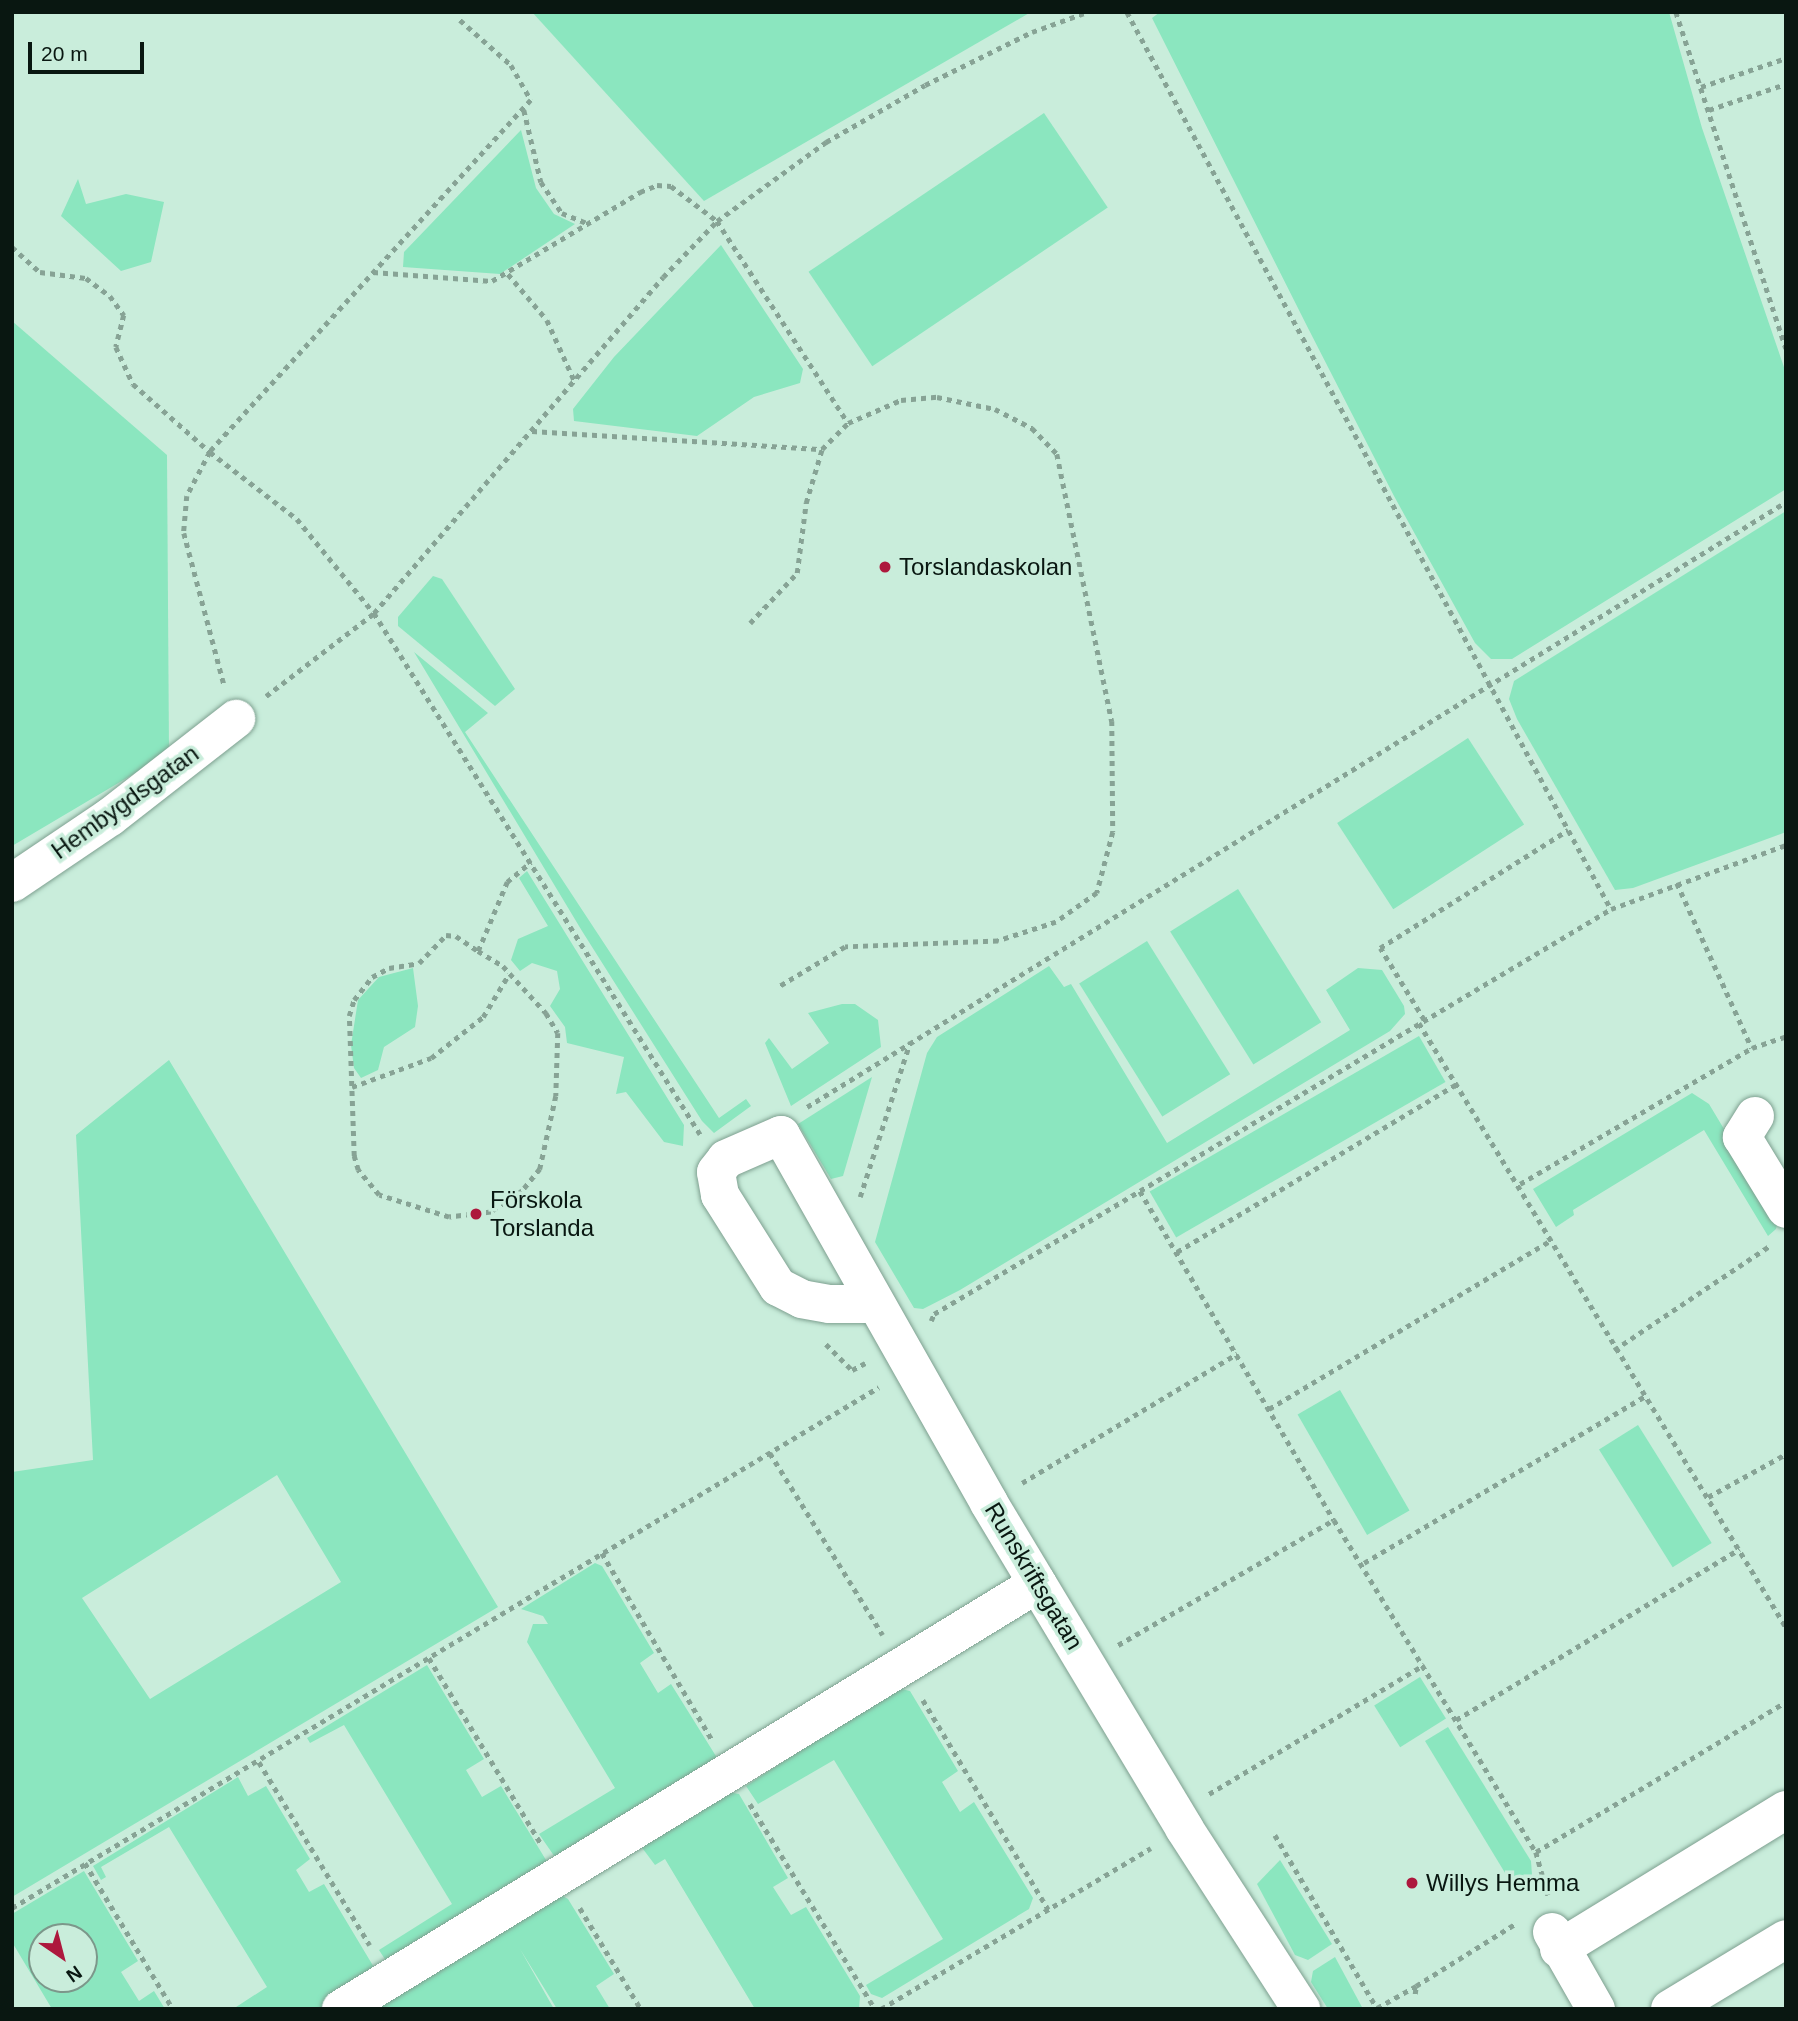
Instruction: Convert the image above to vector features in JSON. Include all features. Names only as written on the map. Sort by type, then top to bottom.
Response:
[{"type":"street","name":"Hembygdsgatan","points":[[12,883],[110,817],[236,719]]},
{"type":"street","points":[[1755,1116],[1742,1138],[1780,1226]]},
{"type":"street","name":"Runskriftsgatan","points":[[790,1123],[843,1250],[874,1304],[989,1503],[1180,1821],[1301,2009]]},
{"type":"street","points":[[790,1123],[726,1159],[716,1172],[720,1195],[778,1287],[802,1299],[829,1304],[874,1304]]},
{"type":"street","points":[[341,2009],[1037,1584]]},
{"type":"street","points":[[1596,2009],[1546,1933],[1786,1810]]},
{"type":"street","points":[[1670,2009],[1786,1939]]},
{"type":"path","points":[[460,20],[523,81],[531,100],[210,452],[187,496],[184,533],[208,635],[236,719],[374,613],[717,221],[826,142],[925,85],[1032,32],[1087,12]]},
{"type":"path","points":[[1127,12],[1611,909]]},
{"type":"path","points":[[1676,12],[1786,348]]},
{"type":"path","points":[[1701,87],[1786,58]]},
{"type":"path","points":[[1709,110],[1786,84]]},
{"type":"path","points":[[524,110],[541,183],[562,213],[590,224]]},
{"type":"path","points":[[373,272],[448,281],[492,281],[657,185],[686,194],[717,221],[848,423]]},
{"type":"path","points":[[12,247],[40,272],[86,278],[110,296],[124,316],[117,347],[133,384],[210,452],[297,519],[374,613],[706,1144]]},
{"type":"path","points":[[508,274],[547,320],[575,382]]},
{"type":"path","points":[[750,623],[797,573],[806,503],[822,449],[848,423],[901,400],[937,397],[995,409],[1032,428],[1057,454],[1112,721],[1113,832],[1097,893],[1056,922],[998,941],[845,947],[777,988]]},
{"type":"path","points":[[531,431],[822,449]]},
{"type":"path","points":[[790,1123],[910,1041],[1786,502]]},
{"type":"path","points":[[1568,830],[1381,947],[1457,1084],[1520,1185],[1614,1350],[1708,1497],[1786,1627]]},
{"type":"path","points":[[12,1908],[912,1368],[934,1314],[1422,1021],[1611,909],[1786,845]]},
{"type":"path","points":[[478,951],[507,882],[531,862]]},
{"type":"path","points":[[1677,883],[1752,1048]]},
{"type":"path","points":[[446,935],[456,936],[509,973],[546,1013],[558,1033],[559,1053],[540,1169],[522,1191],[491,1212],[449,1217],[379,1195],[362,1176],[354,1156],[347,1038],[360,989],[379,972],[426,958],[446,935]]},
{"type":"path","points":[[352,1087],[431,1058],[483,1017],[509,973]]},
{"type":"path","points":[[1520,1185],[1752,1048],[1786,1036]]},
{"type":"path","points":[[843,1250],[910,1041]]},
{"type":"path","points":[[1177,1252],[1457,1084]]},
{"type":"path","points":[[1140,1191],[1334,1520],[1364,1563],[1536,1852],[1786,1702]]},
{"type":"path","points":[[1614,1350],[1780,1226]]},
{"type":"path","points":[[1269,1409],[1550,1241]]},
{"type":"path","points":[[822,1339],[852,1370],[871,1359]]},
{"type":"path","points":[[989,1503],[1237,1354]]},
{"type":"path","points":[[1364,1563],[1644,1396]]},
{"type":"path","points":[[1708,1497],[1786,1454]]},
{"type":"path","points":[[1087,1663],[1334,1520]]},
{"type":"path","points":[[1456,1720],[1739,1549]]},
{"type":"path","points":[[429,1658],[641,2009]]},
{"type":"path","points":[[881,2009],[1424,1665]]},
{"type":"path","points":[[259,1762],[390,1979]]},
{"type":"path","points":[[1275,1835],[1377,2008],[1416,1986],[1546,1933]]},
{"type":"path","points":[[85,1863],[173,2009]]},
{"type":"path","points":[[1415,1994],[1416,1986]]},
{"type":"green space","points":[[532,12],[1031,12],[704,201]]},
{"type":"green space","points":[[1160,12],[1669,12],[1702,128],[1786,373],[1786,489],[1512,659],[1491,659],[1475,643],[1394,496],[1309,330],[1152,18]]},
{"type":"green space","points":[[1044,113],[1108,208],[872,366],[809,272]]},
{"type":"green space","points":[[521,130],[536,188],[554,214],[575,224],[500,274],[403,267],[404,252]]},
{"type":"green space","points":[[78,179],[86,204],[126,194],[164,202],[151,262],[121,271],[61,216]]},
{"type":"green space","points":[[721,245],[803,369],[800,383],[754,397],[697,436],[574,421],[573,409],[614,357]]},
{"type":"green space","points":[[12,321],[167,455],[169,753],[12,846]]},
{"type":"green space","points":[[1786,511],[1786,832],[1633,888],[1615,890],[1517,719],[1509,699],[1514,681]]},
{"type":"green space","points":[[433,576],[442,579],[515,689],[495,706],[398,626],[398,617]]},
{"type":"green space","points":[[414,652],[488,713],[465,732],[719,1118],[746,1099],[751,1106],[714,1133],[702,1121],[582,931]]},
{"type":"green space","points":[[1468,738],[1524,824],[1393,909],[1337,823]]},
{"type":"green space","points":[[527,871],[684,1125],[683,1146],[664,1142],[626,1092],[616,1094],[624,1057],[567,1043],[565,1027],[550,1006],[560,989],[557,971],[532,963],[520,971],[511,960],[518,939],[548,926],[519,878]]},
{"type":"green space","points":[[1238,889],[1321,1022],[1253,1065],[1170,931]]},
{"type":"green space","points":[[1147,941],[1230,1074],[1162,1117],[1079,983]]},
{"type":"green space","points":[[1049,966],[1064,987],[1071,984],[1167,1143],[1350,1030],[1326,990],[1358,968],[1382,970],[1404,1006],[1405,1014],[1390,1031],[960,1290],[923,1309],[914,1308],[875,1242],[927,1053],[937,1037]]},
{"type":"green space","points":[[413,968],[418,1006],[415,1027],[384,1047],[378,1070],[361,1078],[354,1068],[351,1045],[358,1000],[379,977]]},
{"type":"green space","points":[[842,1004],[855,1004],[878,1020],[881,1047],[791,1106],[765,1043],[769,1038],[792,1069],[829,1043],[808,1013]]},
{"type":"green space","points":[[1419,1036],[1446,1082],[1176,1237],[1150,1192]]},
{"type":"green space","points":[[169,1060],[498,1607],[12,1897],[12,1472],[93,1460],[76,1135]],"holes":[[[277,1475],[341,1582],[150,1699],[82,1598]]]},
{"type":"green space","points":[[872,1077],[843,1176],[831,1179],[798,1124]]},
{"type":"green space","points":[[1692,1093],[1709,1104],[1778,1219],[1776,1229],[1768,1236],[1704,1130],[1573,1210],[1574,1215],[1556,1227],[1533,1189]]},
{"type":"green space","points":[[1340,1390],[1410,1510],[1367,1535],[1298,1414]]},
{"type":"green space","points":[[1638,1425],[1712,1543],[1673,1567],[1599,1449]]},
{"type":"green space","points":[[595,1563],[602,1566],[654,1653],[640,1663],[658,1693],[671,1684],[719,1761],[559,1863],[539,1834],[615,1788],[527,1642],[533,1624],[548,1624],[543,1616],[521,1609]]},
{"type":"green space","points":[[427,1665],[484,1759],[466,1770],[482,1797],[501,1786],[549,1865],[390,1967],[379,1950],[452,1904],[344,1725],[310,1743],[307,1738]]},
{"type":"green space","points":[[1420,1677],[1446,1719],[1400,1747],[1374,1706]]},
{"type":"green space","points":[[897,1688],[910,1691],[958,1771],[942,1782],[960,1812],[974,1802],[1033,1898],[1029,1909],[882,1998],[871,1994],[866,1985],[943,1939],[834,1760],[758,1804],[746,1786]]},
{"type":"green space","points":[[1448,1727],[1531,1861],[1532,1875],[1516,1891],[1425,1741]]},
{"type":"green space","points":[[238,1777],[248,1796],[266,1786],[310,1859],[296,1870],[309,1892],[324,1884],[378,1974],[319,2009],[233,2009],[267,1987],[169,1827],[101,1867],[106,1877],[101,1880],[93,1866]]},
{"type":"green space","points":[[728,1792],[739,1794],[788,1878],[773,1887],[791,1915],[806,1907],[860,1996],[859,2009],[755,2009],[665,1859],[655,1865],[640,1845]]},
{"type":"green space","points":[[1280,1860],[1332,1944],[1308,1960],[1295,1955],[1257,1884]]},
{"type":"green space","points":[[84,1871],[138,1961],[121,1972],[139,2001],[154,1991],[165,2009],[52,2009],[42,1993],[98,1993],[98,1923],[28,1923],[28,1969],[12,1942],[12,1914]]},
{"type":"green space","points":[[561,1895],[568,1899],[614,1974],[596,1986],[610,2009],[557,2009],[520,1949],[554,2009],[365,2009]]},
{"type":"green space","points":[[1335,1957],[1363,2009],[1328,2009],[1311,1982],[1313,1971]]},
{"type":"place","name":"Torslandaskolan","points":[[885,567]]},
{"type":"place","name":"Förskola Torslanda","points":[[476,1214]]},
{"type":"place","name":"Willys Hemma","points":[[1412,1883]]}]
